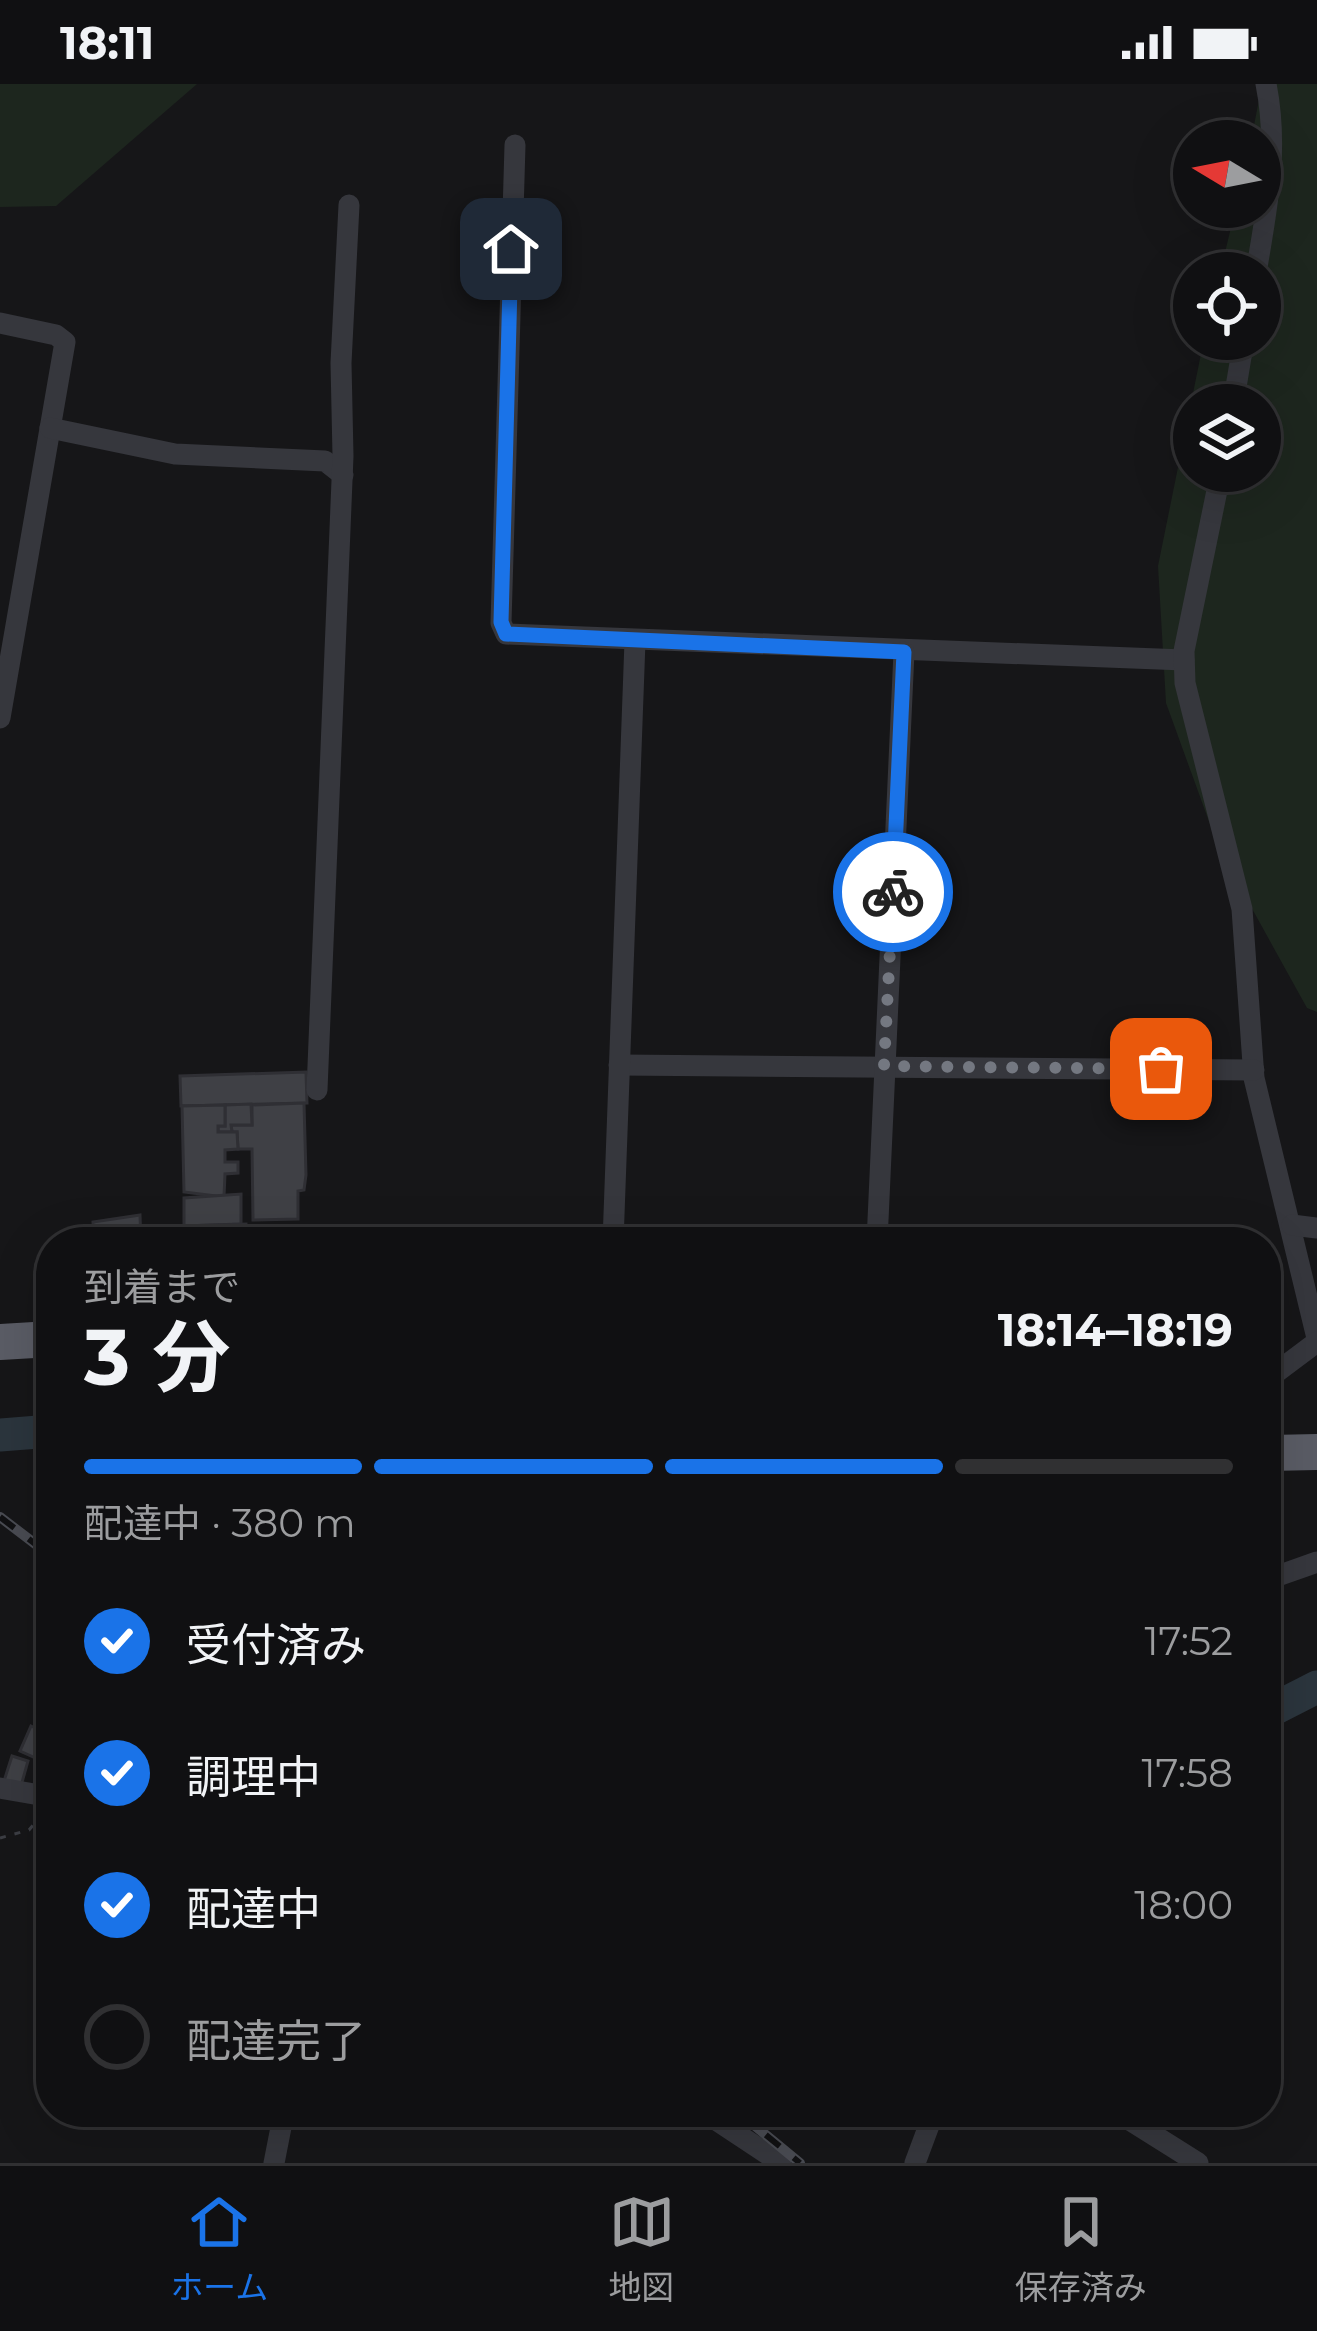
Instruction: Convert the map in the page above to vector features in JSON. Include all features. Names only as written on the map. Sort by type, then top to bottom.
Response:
[{"type":"highway","points":[[0,1342],[36,1340]]},
{"type":"highway","points":[[1281,1453],[1317,1452]]},
{"type":"street","points":[[1260,252],[1272,183],[1274,124],[1266,84]]},
{"type":"street","points":[[514,145],[501,622],[506,634],[1184,660]]},
{"type":"street","points":[[316,1090],[343,475],[341,363],[349,205]]},
{"type":"street","points":[[0,323],[56,335],[65,342],[0,718]]},
{"type":"street","points":[[50,428],[175,454],[325,461],[343,475]]},
{"type":"street","points":[[1217,492],[1184,660],[1185,683],[1242,909],[1254,1070],[1317,1340],[1281,1368]]},
{"type":"street","points":[[614,1227],[635,641]]},
{"type":"street","points":[[878,1227],[904,652]]},
{"type":"street","points":[[619,1065],[1254,1070]]},
{"type":"street","points":[[1292,1225],[1317,1228]]},
{"type":"street","points":[[1281,1575],[1317,1562]]},
{"type":"street","points":[[0,1788],[36,1803]]},
{"type":"street","points":[[274,2163],[281,2127]]},
{"type":"street","points":[[727,2127],[781,2163]]},
{"type":"street","points":[[915,2163],[928,2127]]},
{"type":"street","points":[[1141,2127],[1198,2163]]},
{"type":"path","points":[[0,1838],[29,1830],[36,1820]]},
{"type":"shaded area","points":[[0,84],[197,84],[56,206],[0,207]]},
{"type":"shaded area","points":[[1262,84],[1317,84],[1317,1012],[1307,1008],[1219,849],[1166,703],[1158,566],[1173,492],[1281,492],[1281,384],[1195,384],[1200,360],[1281,360],[1281,252],[1225,252],[1231,228],[1281,228],[1281,120],[1255,120]]},
{"type":"building","points":[[306,1072],[307,1103],[181,1106],[180,1076]]},
{"type":"building","points":[[304,1103],[306,1175],[304,1190],[298,1191],[298,1219],[253,1220],[252,1149],[238,1149],[237,1132],[232,1132],[231,1125],[252,1125],[252,1105]]},
{"type":"building","points":[[251,1104],[252,1125],[231,1125],[232,1132],[218,1132],[218,1126],[225,1126],[225,1105]]},
{"type":"building","points":[[225,1105],[225,1126],[218,1126],[218,1132],[237,1132],[238,1149],[225,1150],[225,1162],[238,1162],[238,1173],[225,1174],[224,1197],[184,1192],[182,1106]]},
{"type":"building","points":[[241,1194],[241,1224],[184,1226],[184,1198]]},
{"type":"building","points":[[140,1215],[140,1227],[93,1227],[93,1222]]},
{"type":"building","points":[[246,1224],[246,1227],[184,1227]]},
{"type":"building","points":[[31,1726],[36,1728],[36,1758],[20,1751]]},
{"type":"building","points":[[12,1756],[28,1761],[21,1786],[4,1781]]},
{"type":"waterway","points":[[0,1435],[36,1432]]},
{"type":"waterway","points":[[1281,1705],[1317,1687]]},
{"type":"railway","points":[[0,1517],[36,1545]]},
{"type":"railway","points":[[756,2127],[800,2163]]},
{"type":"way so far","points":[[893,892],[884,1066],[1161,1069]]},
{"type":"route","points":[[511,249],[501,622],[506,634],[904,652],[893,892]]}]
